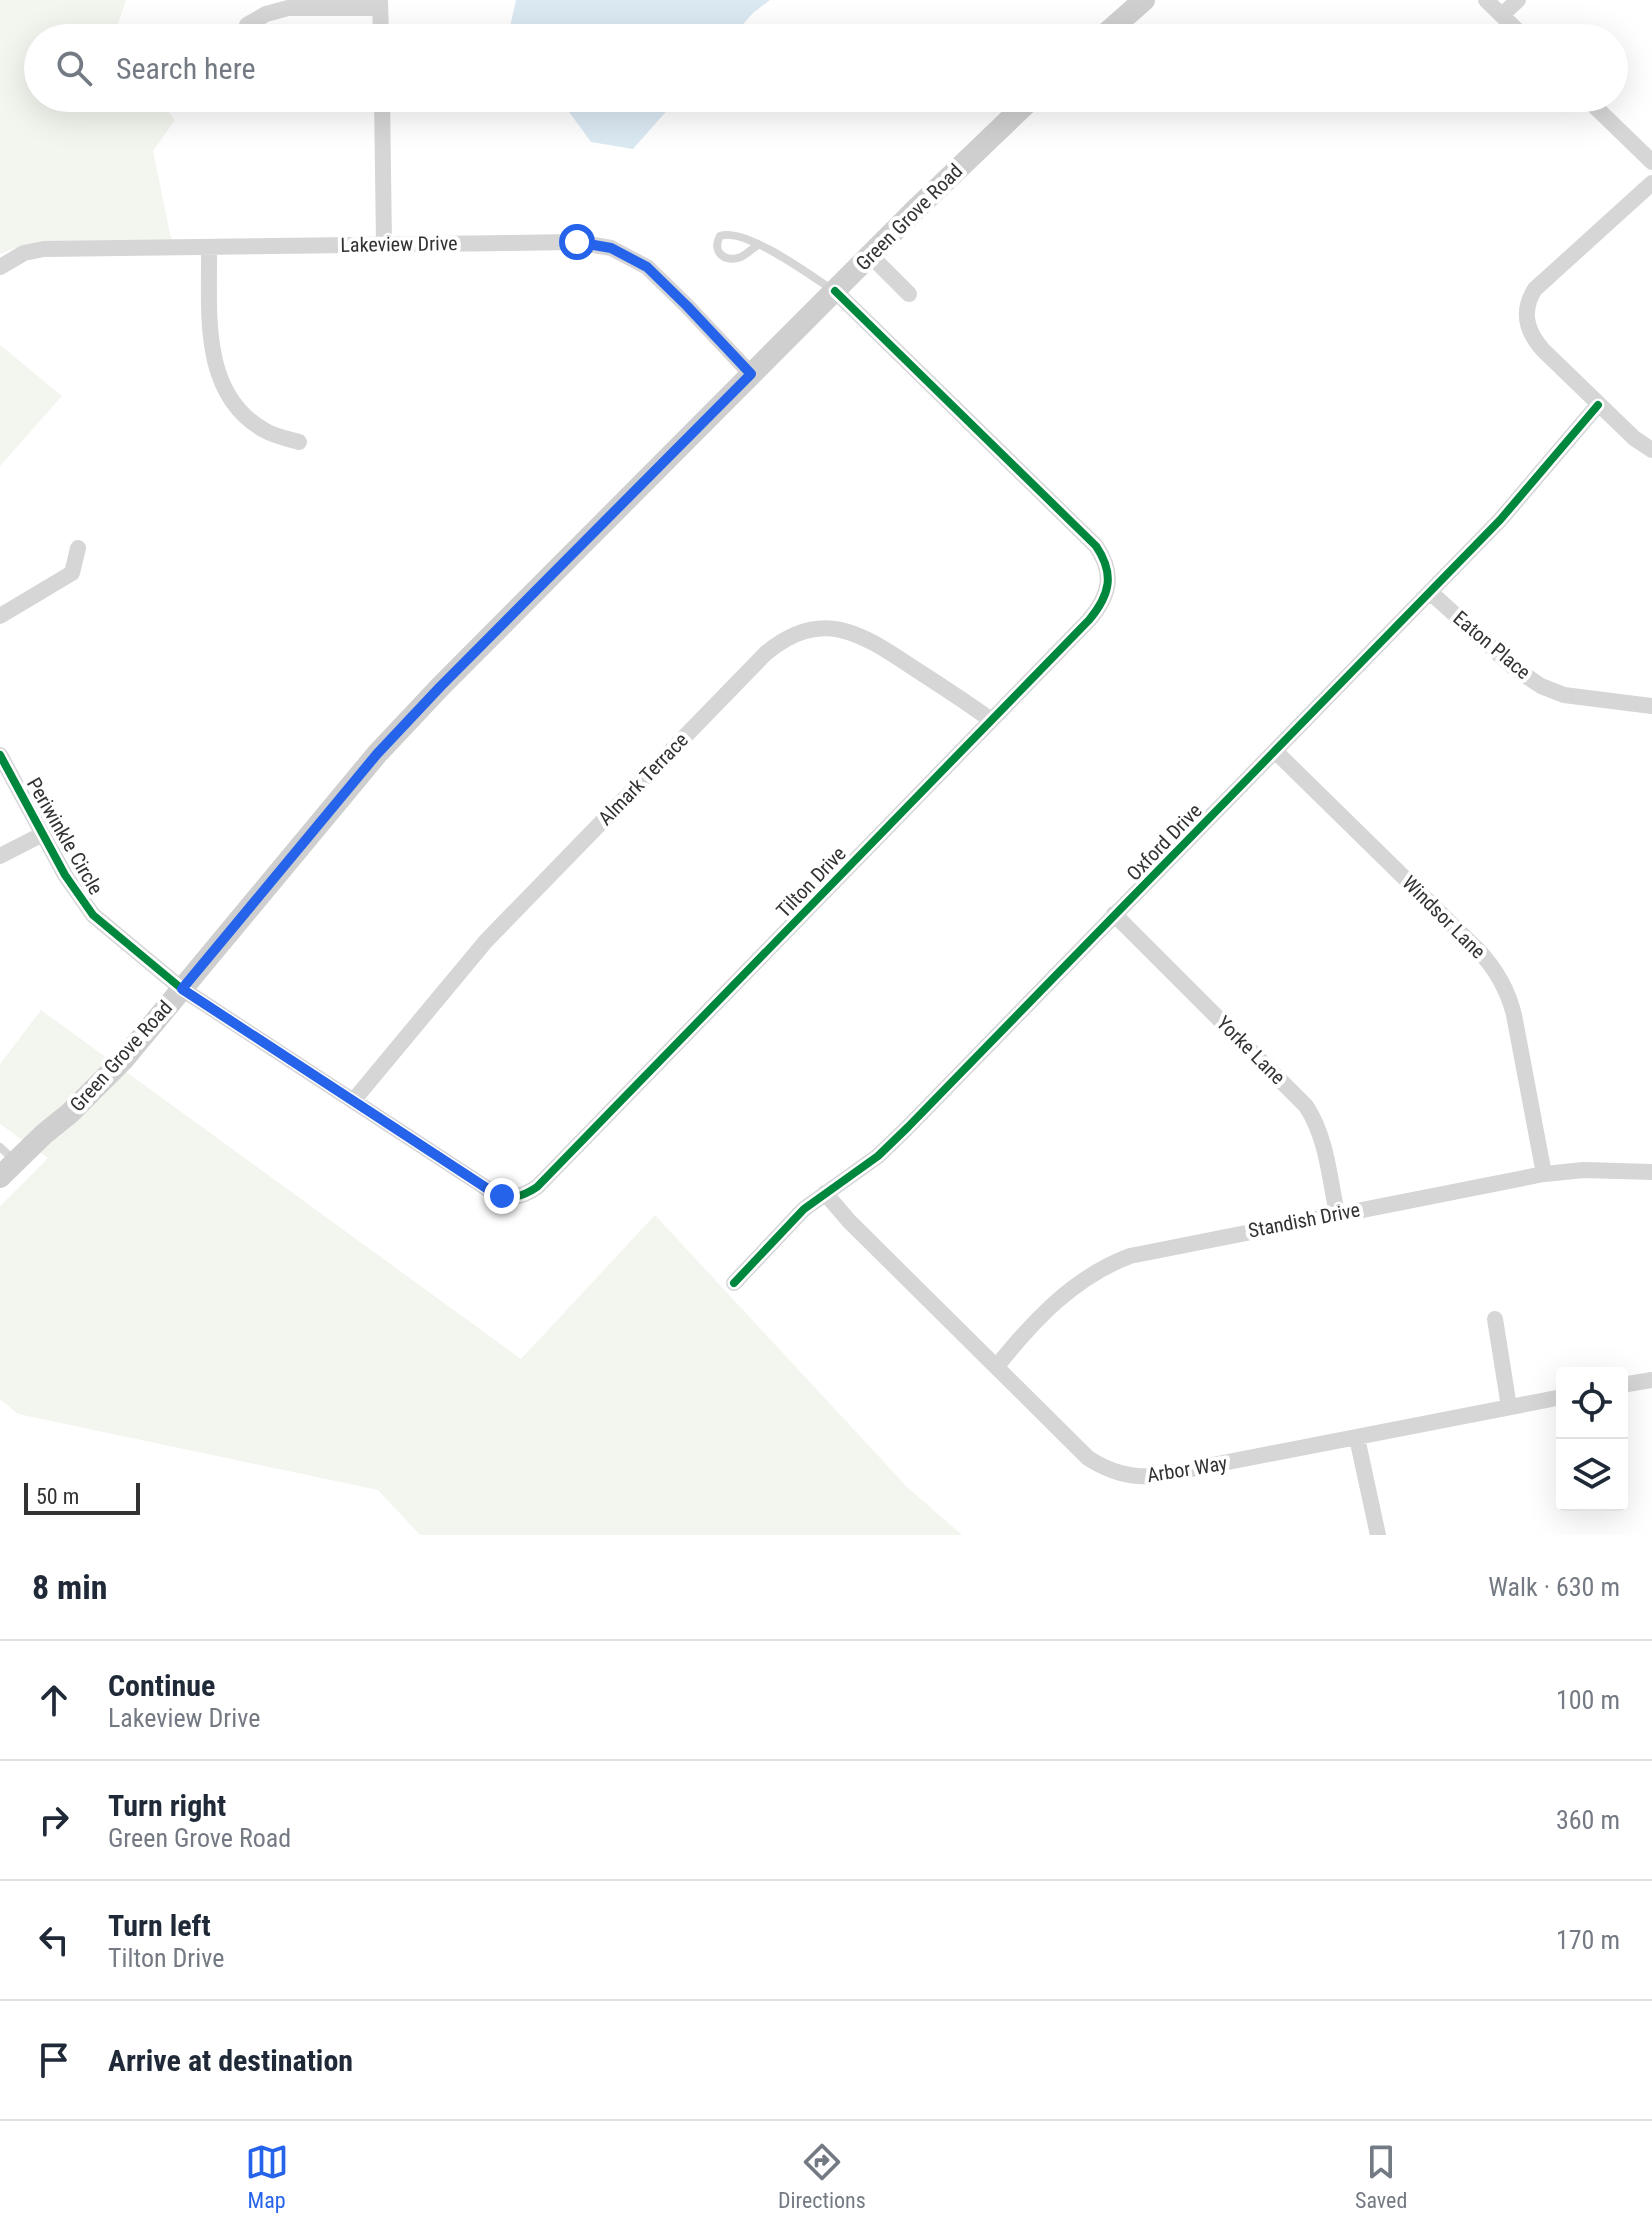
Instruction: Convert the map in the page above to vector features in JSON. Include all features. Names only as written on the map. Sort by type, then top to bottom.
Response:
[{"type":"street","points":[[1117,24],[1144,0]]},
{"type":"street","points":[[1486,0],[1511,24]]},
{"type":"street","points":[[1502,15],[1518,0]]},
{"type":"street","points":[[249,24],[266,14],[288,8],[380,4],[381,24]]},
{"type":"street","points":[[382,112],[384,244]]},
{"type":"street","name":"Green Grove Road","points":[[5,1162],[70,1113],[123,1060],[377,754],[440,687],[1016,112]]},
{"type":"street","points":[[1600,112],[1652,162]]},
{"type":"street","points":[[1652,183],[1535,289],[1526,308],[1526,319],[1537,344],[1598,405],[1652,450]]},
{"type":"street","name":"Lakeview Drive","points":[[0,267],[24,253],[44,249],[577,242],[611,248],[636,259],[657,276],[751,374]]},
{"type":"street","points":[[209,247],[211,347],[221,381],[242,413],[254,424],[266,432],[299,442]]},
{"type":"street","points":[[870,255],[909,294]]},
{"type":"street","name":"Tilton Drive","points":[[182,989],[494,1193],[515,1197],[526,1195],[1099,608],[1108,583],[1103,557],[1096,546],[835,291]]},
{"type":"street","name":"Oxford Drive","points":[[734,1283],[804,1209],[878,1156],[898,1137],[1500,520],[1598,405]]},
{"type":"street","points":[[0,616],[72,573],[78,548]]},
{"type":"street","name":"Eaton Place","points":[[1430,592],[1513,667],[1541,686],[1564,695],[1652,706]]},
{"type":"street","name":"Almark Terrace","points":[[353,1101],[486,941],[779,642],[812,629],[831,628],[862,636],[991,720]]},
{"type":"street","name":"Windsor Lane","points":[[1275,751],[1478,950],[1498,974],[1514,1015],[1544,1174]]},
{"type":"street","name":"Periwinkle Circle","points":[[0,755],[65,875],[93,915],[182,989]]},
{"type":"street","name":"Periwinkle Circle","points":[[0,856],[43,834]]},
{"type":"street","name":"Yorke Lane","points":[[1114,914],[1306,1106],[1317,1124],[1324,1146],[1337,1213]]},
{"type":"street","name":"Standish Drive","points":[[997,1366],[1061,1296],[1086,1276],[1112,1262],[1148,1251],[1544,1174],[1592,1170],[1652,1172]]},
{"type":"street","name":"Arbor Way","points":[[825,1193],[849,1221],[1088,1458],[1120,1475],[1156,1476],[1556,1398]]},
{"type":"street","points":[[1495,1319],[1509,1407]]},
{"type":"street","points":[[1628,1384],[1652,1380]]},
{"type":"street","points":[[1357,1438],[1378,1535]]},
{"type":"lane","points":[[758,245],[741,256],[731,258],[722,255],[716,245],[718,239],[726,234],[735,234],[779,255],[835,291]]},
{"type":"shaded area","points":[[0,0],[126,0],[118,24],[24,24],[24,112],[168,112],[175,120],[153,151],[172,243],[15,248],[0,254]]},
{"type":"shaded area","points":[[516,0],[770,0],[743,24],[511,24]]},
{"type":"shaded area","points":[[569,112],[666,112],[633,149],[591,142]]},
{"type":"shaded area","points":[[0,345],[62,396],[0,466]]},
{"type":"shaded area","points":[[41,1010],[521,1359],[655,1215],[907,1487],[962,1535],[420,1535],[378,1490],[18,1414],[0,1399],[0,1206],[48,1158],[0,1124],[0,1064]]},
{"type":"cycle path","points":[[0,755],[65,875],[93,915],[182,989],[494,1193],[511,1197],[532,1190],[1089,620],[1102,602],[1108,575],[1096,546],[835,291]]},
{"type":"cycle path","points":[[734,1283],[804,1209],[878,1156],[908,1127],[1500,520],[1598,405]]},
{"type":"route","points":[[502,1196],[373,1116],[182,989],[377,754],[751,374],[647,267],[611,248],[577,242]]}]
